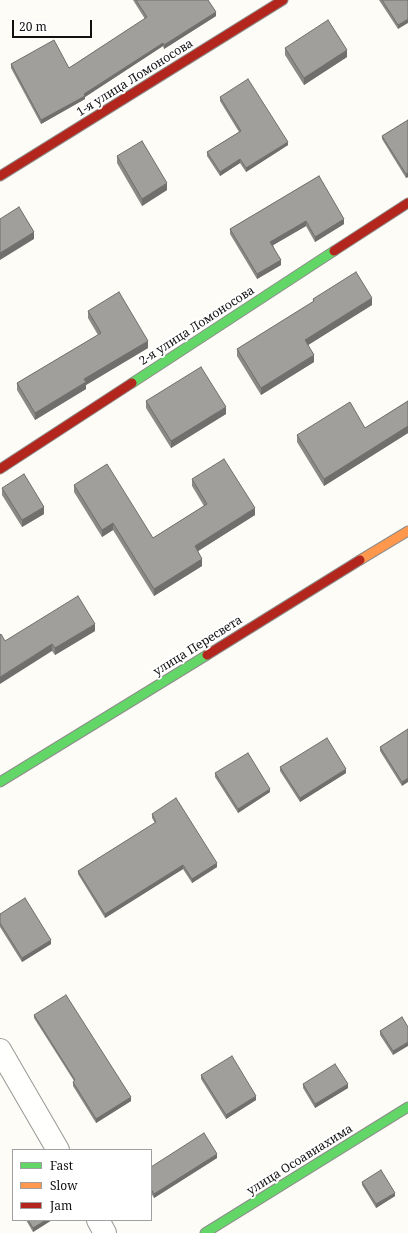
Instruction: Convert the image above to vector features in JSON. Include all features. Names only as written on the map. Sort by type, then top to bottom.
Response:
[{"type":"street","name":"1-я улица Ломоносова","points":[[0,176],[283,0]]},
{"type":"street","name":"2-я улица Ломоносова","points":[[0,469],[408,202]]},
{"type":"street","name":"улица Пересвета","points":[[0,782],[408,531]]},
{"type":"street","points":[[0,1050],[57,1149]]},
{"type":"street","name":"улица Осоавиахима","points":[[205,1233],[408,1106]]},
{"type":"street","points":[[99,1221],[105,1233]]},
{"type":"building","points":[[136,0],[208,0],[216,12],[164,45],[163,43],[84,94],[85,96],[41,120],[11,64],[54,40],[69,68],[147,17]]},
{"type":"building","points":[[382,0],[408,0],[408,19],[398,25]]},
{"type":"building","points":[[328,20],[347,50],[304,78],[285,48]]},
{"type":"building","points":[[248,79],[288,142],[246,168],[240,159],[220,172],[207,152],[241,131],[220,97]]},
{"type":"building","points":[[408,120],[408,173],[406,174],[382,136]]},
{"type":"building","points":[[142,141],[167,183],[142,199],[117,156]]},
{"type":"building","points":[[319,176],[344,219],[315,237],[306,221],[270,242],[281,260],[257,274],[230,229]]},
{"type":"building","points":[[19,207],[34,232],[0,253],[0,219]]},
{"type":"building","points":[[356,272],[372,298],[305,340],[314,355],[261,388],[237,349],[314,301],[313,299]]},
{"type":"building","points":[[119,292],[148,341],[84,379],[86,382],[35,413],[17,383],[101,333],[88,311]]},
{"type":"building","points":[[201,367],[226,407],[171,441],[146,401]]},
{"type":"building","points":[[408,401],[408,426],[324,479],[297,435],[350,402],[365,428]]},
{"type":"building","points":[[224,459],[255,508],[195,546],[202,559],[154,589],[113,523],[102,530],[74,485],[107,464],[153,538],[207,504],[192,479]]},
{"type":"building","points":[[24,474],[44,507],[22,520],[2,488]]},
{"type":"building","points":[[78,596],[95,624],[55,648],[52,644],[0,677],[0,635],[1,634],[5,641]]},
{"type":"building","points":[[408,729],[408,778],[402,782],[380,747]]},
{"type":"building","points":[[327,738],[346,769],[300,798],[280,767]]},
{"type":"building","points":[[248,753],[270,789],[238,809],[215,773]]},
{"type":"building","points":[[176,798],[217,863],[192,879],[183,865],[105,914],[78,871],[156,822],[152,814]]},
{"type":"building","points":[[25,898],[51,940],[22,958],[0,923],[0,914]]},
{"type":"building","points":[[66,995],[131,1097],[96,1119],[73,1082],[75,1080],[34,1015]]},
{"type":"building","points":[[402,1017],[408,1027],[408,1042],[393,1051],[380,1031]]},
{"type":"building","points":[[232,1056],[256,1096],[226,1115],[201,1075]]},
{"type":"building","points":[[335,1064],[348,1084],[315,1104],[303,1084]]},
{"type":"building","points":[[204,1133],[217,1154],[154,1194],[152,1191],[152,1166]]},
{"type":"building","points":[[381,1170],[395,1193],[376,1204],[362,1182]]},
{"type":"building","points":[[29,1221],[44,1221],[33,1228]]},
{"type":"traffic: fast","points":[[132,383],[334,251]]},
{"type":"traffic: fast","points":[[0,782],[207,655]]},
{"type":"traffic: fast","points":[[205,1233],[408,1107]]},
{"type":"traffic: slow","points":[[360,560],[408,531]]},
{"type":"traffic: jam","points":[[0,176],[283,0]]},
{"type":"traffic: jam","points":[[334,251],[408,203]]},
{"type":"traffic: jam","points":[[0,469],[132,383]]},
{"type":"traffic: jam","points":[[207,655],[360,560]]}]
